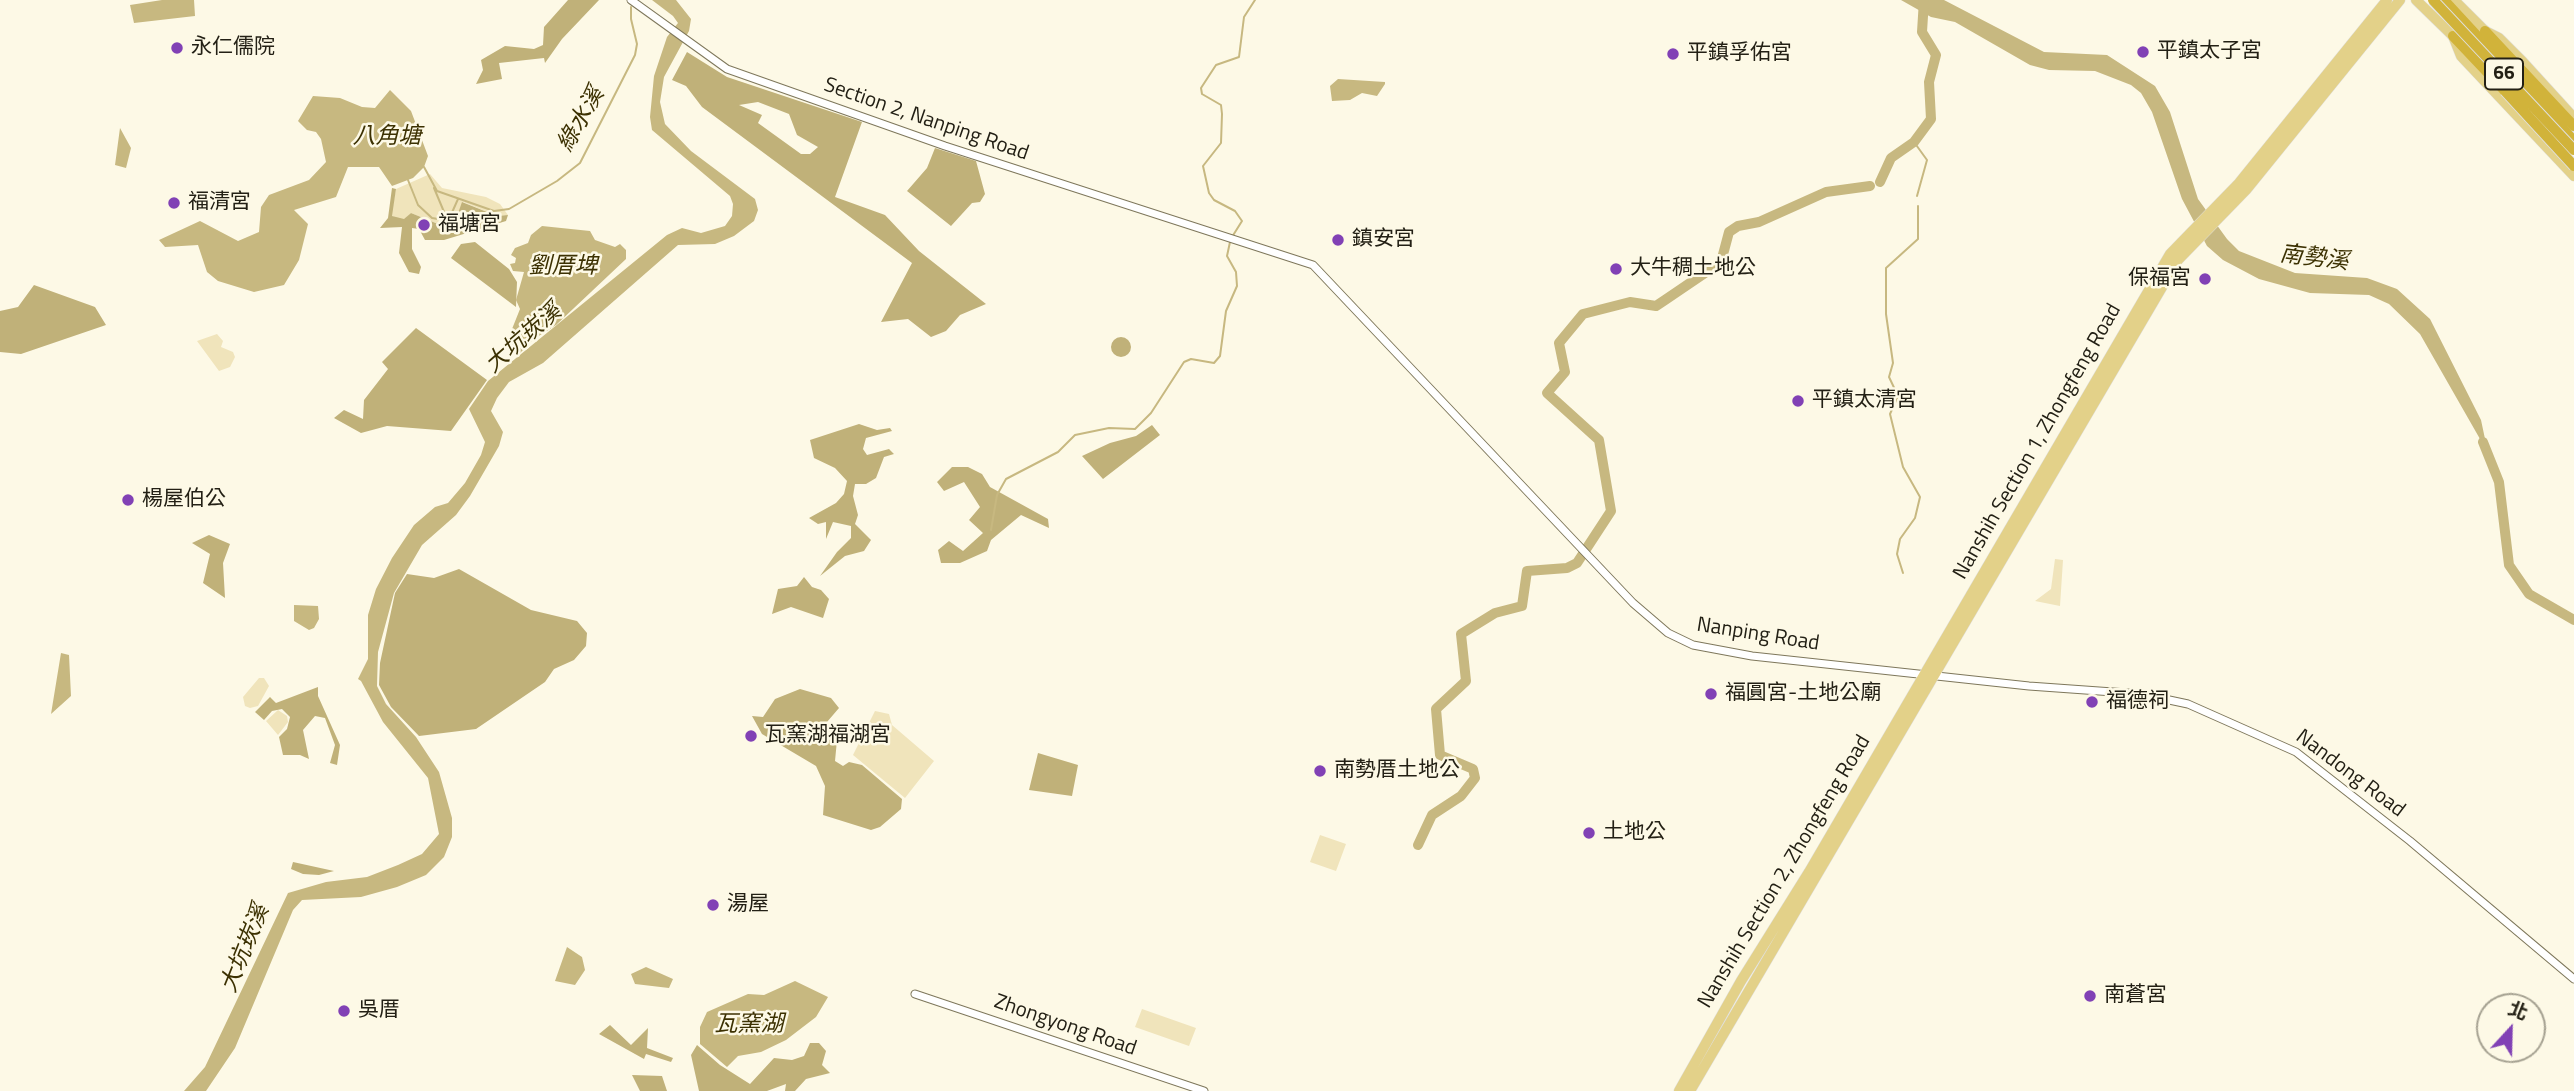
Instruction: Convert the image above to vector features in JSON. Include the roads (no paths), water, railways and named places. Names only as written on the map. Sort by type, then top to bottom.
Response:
[{"type":"highway","name":"66","points":[[2432,0],[2572,146]]},
{"type":"highway","name":"66","points":[[2444,0],[2572,146]]},
{"type":"highway","points":[[2485,31],[2574,126]]},
{"type":"highway","points":[[2453,36],[2574,166]]},
{"type":"main road","points":[[2216,214],[2387,0]]},
{"type":"main road","points":[[2216,214],[2246,190],[2400,0]]},
{"type":"main road","name":"66","points":[[2417,0],[2453,36],[2461,55],[2574,176]]},
{"type":"main road","name":"66","points":[[2454,0],[2485,31],[2499,38],[2524,62],[2574,119]]},
{"type":"main road","name":"Nanshih Section 1, Zhongfeng Road","points":[[1936,675],[2146,306],[2170,254],[2194,237],[2216,214]]},
{"type":"main road","name":"Nanshih Section 1, Zhongfeng Road","points":[[1924,673],[2146,306]]},
{"type":"main road","name":"Nanshih Section 2, Zhongfeng Road","points":[[1679,1091],[1741,981],[1924,673]]},
{"type":"main road","name":"Nanshih Section 2, Zhongfeng Road","points":[[1690,1091],[1936,675]]},
{"type":"street","name":"Section 2, Nanping Road","points":[[631,0],[727,69],[945,146],[1313,265],[1570,536]]},
{"type":"street","points":[[2485,31],[2492,45],[2574,132]]},
{"type":"street","points":[[2453,36],[2572,146],[2574,157]]},
{"type":"street","points":[[2558,158],[2572,146]]},
{"type":"street","name":"Nanping Road","points":[[1570,536],[1668,633],[1693,645],[1752,656],[1936,675]]},
{"type":"street","name":"Nandong Road","points":[[1936,675],[2165,698],[2280,743],[2296,752],[2410,841],[2574,979]]},
{"type":"street","name":"Zhongyong Road","points":[[915,994],[1204,1091]]},
{"type":"water","points":[[162,0],[194,0],[195,16],[134,23],[130,5]]},
{"type":"water","points":[[652,0],[676,0],[691,19],[689,31],[664,77],[660,102],[665,124],[691,151],[755,199],[758,210],[754,221],[734,236],[715,244],[678,245],[543,363],[509,382],[497,398],[491,411],[503,432],[499,446],[456,515],[422,545],[394,593],[378,652],[377,686],[386,704],[416,737],[439,772],[452,818],[452,837],[444,857],[426,875],[397,887],[361,897],[302,900],[293,910],[235,1048],[206,1091],[184,1091],[205,1067],[288,893],[326,882],[367,877],[398,865],[422,854],[439,834],[428,778],[383,722],[358,679],[368,659],[368,615],[376,589],[392,558],[414,525],[435,507],[448,503],[465,483],[481,455],[485,442],[469,409],[488,381],[667,235],[682,228],[701,233],[725,226],[732,216],[733,204],[730,196],[652,130],[650,117],[654,76],[667,37],[678,23]]},
{"type":"water","points":[[1901,0],[1944,0],[2044,52],[2107,55],[2155,86],[2170,112],[2198,199],[2227,239],[2239,251],[2295,273],[2367,278],[2397,289],[2430,319],[2481,420],[2488,453],[2420,334],[2389,304],[2369,295],[2310,293],[2259,279],[2223,260],[2207,246],[2182,199],[2152,112],[2141,93],[2131,85],[2095,71],[2049,70],[2030,65],[1955,22],[1931,17]]},
{"type":"water","points":[[1338,79],[1385,84],[1377,96],[1362,93],[1350,100],[1332,101],[1330,86]]},
{"type":"water","name":"八角塘","points":[[390,90],[411,111],[428,156],[424,167],[413,178],[392,186],[379,167],[348,167],[336,197],[294,210],[308,224],[299,260],[284,285],[254,292],[218,281],[207,272],[198,245],[165,247],[159,240],[200,221],[238,241],[259,232],[261,207],[269,195],[309,180],[326,162],[321,139],[316,132],[307,130],[298,121],[313,96],[340,98],[362,107],[375,108]]},
{"type":"water","points":[[120,128],[131,148],[126,168],[115,165]]},
{"type":"water","name":"劉厝埤","points":[[542,226],[590,231],[595,240],[615,247],[620,244],[626,250],[626,259],[556,325],[534,339],[517,356],[510,345],[510,334],[520,309],[516,300],[524,272],[513,271],[510,264],[515,263],[516,258],[511,255],[515,248],[528,243],[531,235]]},
{"type":"water","points":[[294,605],[318,606],[319,619],[314,628],[309,630],[294,621]]},
{"type":"water","points":[[61,653],[69,655],[71,696],[51,714]]},
{"type":"water","points":[[567,947],[582,957],[585,970],[575,985],[555,981]]},
{"type":"water","points":[[646,967],[673,979],[669,988],[635,984],[631,974]]},
{"type":"water","name":"瓦窯湖","points":[[795,981],[828,997],[816,1017],[786,1040],[761,1052],[738,1056],[727,1067],[700,1044],[700,1027],[707,1012],[748,994],[764,995]]},
{"type":"waterway","points":[[1232,237],[1242,221],[1235,211],[1214,200],[1209,193],[1203,166],[1221,143],[1221,105],[1202,94],[1201,88],[1216,65],[1239,57],[1244,17],[1255,0]]},
{"type":"waterway","points":[[1880,182],[1891,158],[1914,142],[1931,119],[1929,82],[1936,55],[1922,32],[1924,0]]},
{"type":"waterway","name":"綠水溪","points":[[424,167],[437,191],[494,211],[509,209],[557,181],[580,163],[635,55],[637,44],[631,7]]},
{"type":"waterway","points":[[1914,142],[1927,160],[1917,196]]},
{"type":"waterway","name":"綠水溪","points":[[408,180],[418,205],[432,218],[444,220],[450,217],[458,199]]},
{"type":"waterway","points":[[1418,845],[1432,815],[1461,796],[1475,778],[1473,769],[1440,755],[1436,709],[1466,681],[1461,634],[1495,613],[1522,606],[1527,571],[1567,568],[1577,563],[1611,511],[1599,440],[1547,393],[1565,372],[1559,343],[1583,314],[1630,302],[1656,306],[1721,262],[1729,232],[1738,226],[1759,222],[1826,192],[1870,186]]},
{"type":"waterway","name":"綠水溪","points":[[434,188],[447,219]]},
{"type":"waterway","points":[[1903,573],[1897,554],[1900,539],[1915,518],[1920,497],[1903,467],[1890,414],[1898,396],[1889,377],[1893,363],[1886,314],[1886,268],[1918,239],[1918,206]]},
{"type":"waterway","points":[[991,530],[997,495],[1006,479],[1058,452],[1075,435],[1109,428],[1135,429],[1151,413],[1184,362],[1191,359],[1214,363],[1220,356],[1226,311],[1237,286],[1236,272],[1227,256],[1230,242]]},
{"type":"waterway","name":"南勢溪","points":[[2483,442],[2499,482],[2509,565],[2529,594],[2574,620]]},
{"type":"place","name":"永仁儒院","points":[[177,48]]},
{"type":"place","name":"平鎮太子宮","points":[[2143,52]]},
{"type":"place","name":"平鎮孚佑宮","points":[[1673,54]]},
{"type":"place","name":"福清宮","points":[[174,203]]},
{"type":"place","name":"福塘宮","points":[[424,225]]},
{"type":"place","name":"鎮安宮","points":[[1338,240]]},
{"type":"place","name":"大牛稠土地公","points":[[1616,269]]},
{"type":"place","name":"保福宮","points":[[2205,279]]},
{"type":"place","name":"平鎮太清宮","points":[[1798,401]]},
{"type":"place","name":"楊屋伯公","points":[[128,500]]},
{"type":"place","name":"福圓宮-土地公廟","points":[[1711,694]]},
{"type":"place","name":"福德祠","points":[[2092,702]]},
{"type":"place","name":"瓦窯湖福湖宮","points":[[751,736]]},
{"type":"place","name":"南勢厝土地公","points":[[1320,771]]},
{"type":"place","name":"土地公","points":[[1589,833]]},
{"type":"place","name":"湯屋","points":[[713,905]]},
{"type":"place","name":"南蒼宮","points":[[2090,996]]},
{"type":"place","name":"吳厝","points":[[344,1011]]},
{"type":"water label","name":"大坑崁溪","points":[[524,339]]},
{"type":"water label","name":"大坑崁溪","points":[[246,949]]}]
